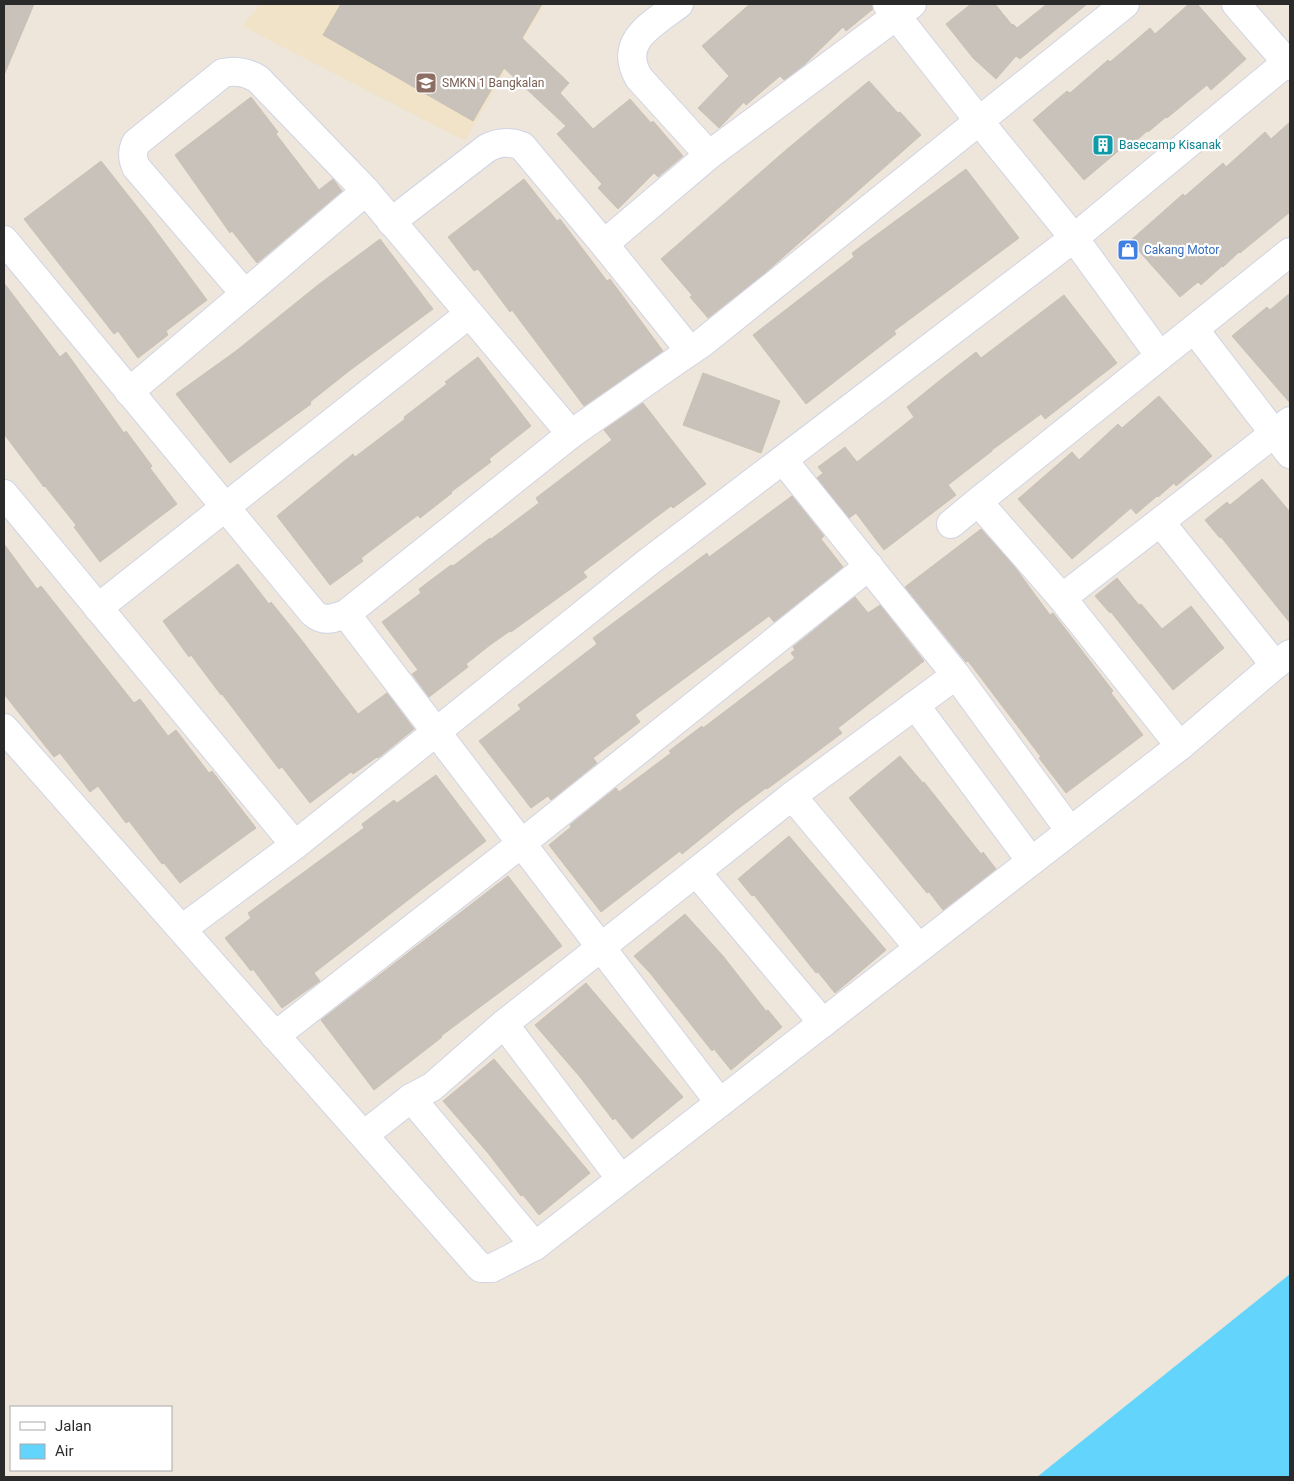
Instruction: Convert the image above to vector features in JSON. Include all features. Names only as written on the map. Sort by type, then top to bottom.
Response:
[{"type":"street","points":[[679,4],[639,35],[633,45],[631,56],[633,68],[639,78],[710,155]]},
{"type":"street","points":[[4,240],[313,613],[317,617],[325,619],[346,614],[571,434],[702,343],[1125,4]]},
{"type":"street","points":[[182,929],[295,845],[647,563],[1074,238],[1289,64],[1236,4]]},
{"type":"street","points":[[604,244],[710,155],[899,8],[979,121],[1074,238],[1160,356]]},
{"type":"street","points":[[244,294],[136,167],[133,156],[136,143],[223,73],[232,71],[241,72],[258,79],[366,191],[571,434]]},
{"type":"street","points":[[391,222],[487,148],[497,143],[507,142],[522,146],[690,351]]},
{"type":"street","points":[[129,392],[366,191]]},
{"type":"street","points":[[951,524],[1290,252]]},
{"type":"street","points":[[98,608],[469,314]]},
{"type":"street","points":[[1194,329],[1282,427],[1290,454]]},
{"type":"street","points":[[1062,598],[1161,523],[1282,427]]},
{"type":"street","points":[[783,460],[956,675],[1070,831]]},
{"type":"street","points":[[4,494],[295,845]]},
{"type":"street","points":[[980,500],[988,512],[1062,598],[1180,746]]},
{"type":"street","points":[[4,728],[477,1264],[482,1268],[492,1268],[535,1246],[621,1180],[1180,746],[1283,660],[1161,523]]},
{"type":"street","points":[[276,1036],[522,843],[869,566]]},
{"type":"street","points":[[346,614],[720,1103]]},
{"type":"street","points":[[364,1136],[411,1098],[432,1087],[504,1024],[792,796],[956,675]]},
{"type":"street","points":[[915,705],[1031,861]]},
{"type":"street","points":[[792,796],[919,948]]},
{"type":"street","points":[[696,872],[823,1023]]},
{"type":"street","points":[[504,1024],[621,1180]]},
{"type":"street","points":[[411,1098],[535,1246]]},
{"type":"shaded area","name":"SMKN 1 Bangkalan","points":[[260,4],[544,4],[465,141],[242,26]]},
{"type":"water","points":[[1290,1274],[1290,1477],[1037,1477]]},
{"type":"building","points":[[4,4],[34,4],[4,75]]},
{"type":"building","name":"SMKN 1 Bangkalan","points":[[341,4],[542,4],[522,38],[569,83],[560,93],[593,129],[630,99],[651,123],[653,121],[683,156],[658,177],[654,173],[618,209],[598,188],[602,184],[557,134],[566,126],[504,68],[473,121],[323,35]]},
{"type":"building","points":[[750,4],[872,4],[873,9],[846,31],[843,27],[804,65],[784,80],[780,76],[746,105],[744,102],[719,128],[698,108],[729,76],[702,46]]},
{"type":"building","points":[[971,4],[995,4],[1012,25],[1017,28],[1047,4],[1087,4],[1020,59],[1016,56],[996,79],[973,58],[946,24]]},
{"type":"building","points":[[1189,4],[1197,4],[1246,59],[1211,90],[1207,85],[1167,118],[1147,131],[1126,150],[1123,147],[1084,180],[1033,120],[1067,91],[1070,93],[1108,60],[1110,62],[1150,28],[1155,34]]},
{"type":"building","points":[[869,81],[921,135],[765,273],[708,318],[690,297],[692,295],[661,259],[786,150]]},
{"type":"building","points":[[251,97],[278,132],[276,134],[319,190],[333,179],[342,191],[257,263],[232,231],[230,233],[175,155]]},
{"type":"building","points":[[1290,122],[1290,212],[1201,285],[1198,282],[1180,297],[1130,241],[1183,194],[1185,196],[1223,163],[1226,167],[1265,132],[1271,139]]},
{"type":"building","points":[[101,161],[207,300],[166,331],[168,335],[138,358],[118,331],[114,334],[24,219]]},
{"type":"building","points":[[966,169],[1019,238],[894,331],[896,334],[806,404],[753,335],[854,257],[852,253]]},
{"type":"building","points":[[524,179],[557,221],[560,219],[607,281],[610,279],[663,351],[584,406],[512,310],[510,312],[478,269],[474,271],[448,237]]},
{"type":"building","points":[[380,239],[433,309],[349,371],[310,402],[311,404],[230,463],[176,394],[236,351],[318,285]]},
{"type":"building","points":[[4,283],[60,357],[66,352],[124,433],[126,431],[152,466],[150,468],[177,504],[100,562],[74,527],[76,525],[44,487],[4,434]]},
{"type":"building","points":[[1290,293],[1290,403],[1232,336],[1267,307],[1270,310]]},
{"type":"building","points":[[1064,295],[1117,363],[1045,419],[1041,414],[948,485],[956,495],[884,550],[856,513],[849,518],[817,478],[823,473],[818,467],[845,447],[857,462],[914,417],[907,407],[944,377],[976,352],[981,358]]},
{"type":"building","points":[[478,357],[531,426],[489,459],[491,462],[452,493],[420,518],[418,515],[361,558],[363,561],[330,585],[277,516],[353,454],[355,457],[405,419],[404,417],[447,384],[445,382]]},
{"type":"building","points":[[703,373],[780,401],[761,453],[683,425]]},
{"type":"building","points":[[1159,396],[1212,456],[1176,486],[1174,483],[1136,514],[1131,508],[1072,559],[1018,499],[1072,452],[1079,460],[1118,424],[1122,428]]},
{"type":"building","points":[[643,403],[706,484],[673,508],[671,506],[583,572],[587,577],[490,645],[466,664],[468,667],[429,697],[412,674],[418,670],[382,622],[421,593],[419,589],[539,503],[536,498],[612,440],[604,430]]},
{"type":"building","points":[[1262,479],[1290,512],[1290,623],[1221,537],[1205,520],[1227,502],[1230,505]]},
{"type":"building","points":[[792,496],[824,536],[821,539],[843,567],[774,622],[769,616],[635,715],[640,722],[593,758],[597,763],[551,800],[548,796],[531,808],[479,741],[521,709],[518,705],[597,644],[593,638],[707,553],[709,557]]},
{"type":"building","points":[[981,529],[1014,566],[1050,615],[1053,613],[1113,691],[1111,693],[1143,735],[1066,793],[968,661],[966,662],[905,587]]},
{"type":"building","points":[[4,544],[37,589],[41,586],[134,703],[140,699],[168,736],[176,730],[209,773],[212,771],[256,828],[180,883],[164,863],[162,864],[129,821],[126,823],[98,786],[90,792],[60,753],[54,757],[4,694]]},
{"type":"building","points":[[238,564],[269,604],[271,602],[300,638],[358,714],[387,693],[414,729],[378,758],[353,774],[351,772],[310,803],[282,767],[279,769],[191,655],[189,657],[163,621]]},
{"type":"building","points":[[1117,578],[1162,629],[1191,606],[1224,648],[1173,690],[1111,612],[1095,596]]},
{"type":"building","points":[[855,597],[868,613],[880,605],[924,661],[838,728],[842,733],[735,811],[682,854],[680,851],[601,912],[549,845],[571,827],[570,825],[616,788],[619,792],[671,753],[669,751],[702,726],[703,728],[795,658],[791,653],[795,650],[793,647]]},
{"type":"building","points":[[900,756],[924,782],[981,854],[983,852],[996,869],[943,910],[849,798]]},
{"type":"building","points":[[436,775],[486,841],[314,973],[320,981],[282,1008],[253,969],[251,971],[225,938],[251,918],[248,913],[364,828],[362,824],[394,800],[397,803]]},
{"type":"building","points":[[789,836],[886,950],[835,993],[818,972],[816,973],[754,895],[752,896],[738,879]]},
{"type":"building","points":[[508,876],[562,946],[441,1036],[374,1090],[321,1020]]},
{"type":"building","points":[[685,914],[723,956],[766,1011],[768,1010],[782,1027],[731,1070],[714,1049],[712,1051],[650,973],[634,956]]},
{"type":"building","points":[[586,983],[683,1097],[632,1139],[615,1118],[613,1120],[580,1077],[535,1025]]},
{"type":"building","points":[[494,1059],[590,1173],[539,1215],[523,1195],[521,1196],[488,1153],[443,1101]]},
{"type":"place","name":"SMKN 1 Bangkalan","points":[[426,83]]},
{"type":"place","name":"Basecamp Kisanak","points":[[1103,145]]},
{"type":"place","name":"Cakang Motor","points":[[1128,250]]}]
